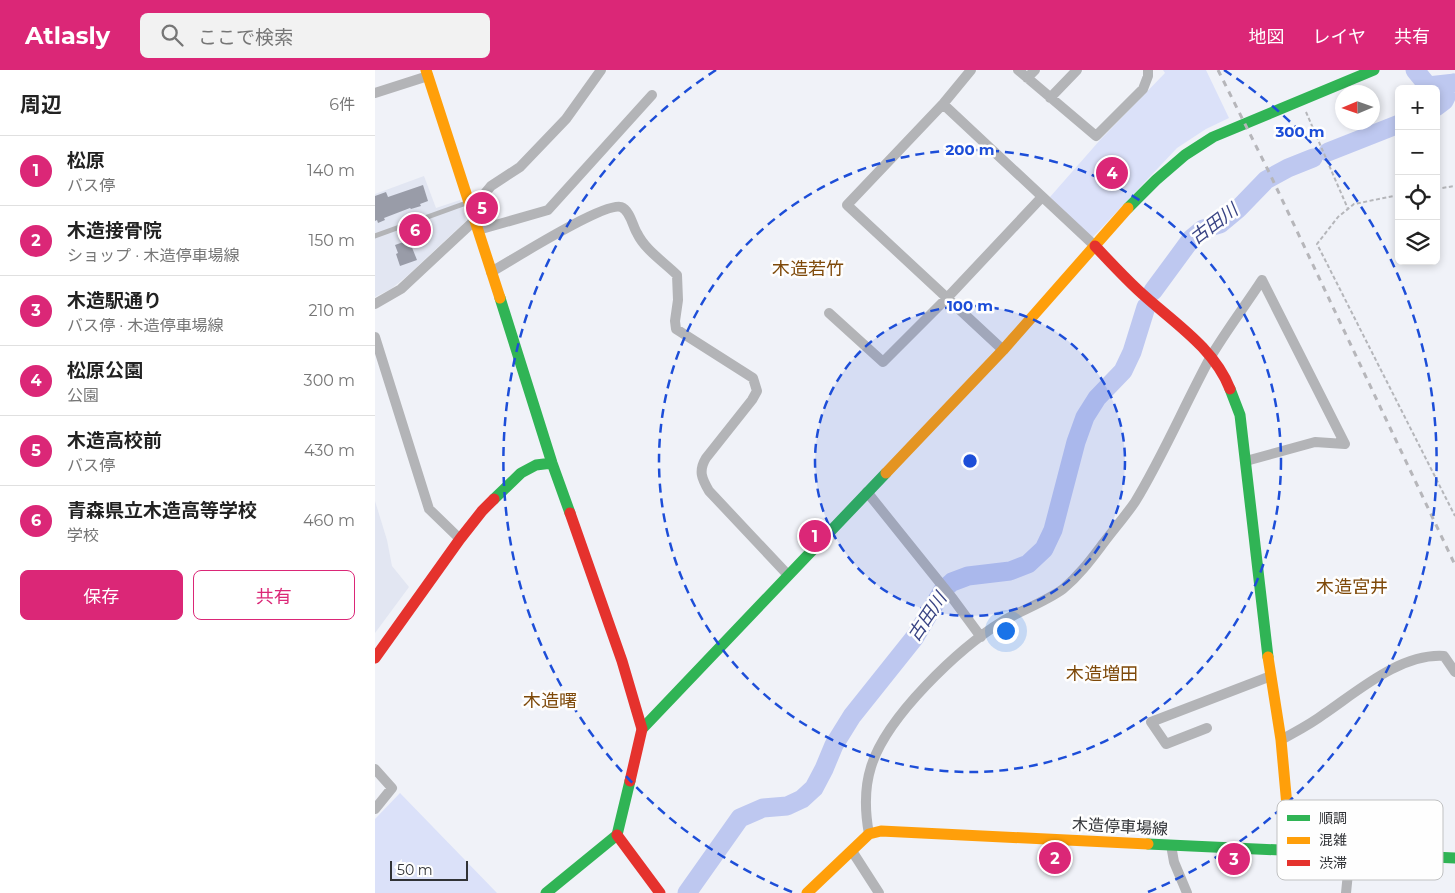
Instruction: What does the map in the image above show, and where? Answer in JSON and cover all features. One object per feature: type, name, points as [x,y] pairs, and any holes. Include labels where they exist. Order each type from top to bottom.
[{"type":"street","points":[[375,304],[401,289],[474,215],[491,186],[519,167],[566,118],[601,70]]},
{"type":"street","points":[[971,70],[943,104],[847,205],[1003,350]]},
{"type":"street","points":[[1018,70],[1096,136],[1143,89],[1148,76],[1148,70]]},
{"type":"street","points":[[1027,78],[1035,70]]},
{"type":"street","points":[[1050,98],[1077,70]]},
{"type":"street","points":[[642,729],[1003,350],[1156,180],[1185,155],[1213,137],[1235,126],[1301,102],[1374,70]]},
{"type":"street","points":[[375,94],[427,73],[552,463],[622,661],[642,729],[617,835],[559,881],[547,893]]},
{"type":"street","points":[[474,215],[548,210],[652,95]]},
{"type":"street","points":[[943,104],[1095,246],[1138,290],[1194,338],[1211,357],[1227,382],[1240,415],[1271,676],[1281,740],[1286,800]]},
{"type":"street","points":[[829,313],[883,362],[947,298],[1042,197]]},
{"type":"street","points":[[491,272],[561,232],[609,208],[624,209],[637,235],[677,274],[676,329],[753,378],[757,391],[701,466],[703,480],[709,491],[788,574]]},
{"type":"street","points":[[807,893],[869,834],[866,817],[867,785],[871,766],[881,744],[902,714],[927,685],[966,647],[1003,622],[1062,589],[1082,571],[1134,503],[1155,467],[1211,357],[1262,280],[1345,444],[1315,442],[1246,461]]},
{"type":"street","points":[[375,337],[429,509],[460,539]]},
{"type":"street","points":[[375,658],[482,511],[521,473],[536,465],[552,463]]},
{"type":"street","points":[[867,492],[981,637]]},
{"type":"street","points":[[1281,740],[1323,716],[1378,676],[1406,663],[1435,655],[1444,656],[1455,672]]},
{"type":"street","points":[[1207,728],[1166,744],[1151,722],[1271,676]]},
{"type":"street","points":[[375,770],[392,788],[375,809]]},
{"type":"street","name":"木造停車場線","points":[[869,834],[881,830],[1277,849]]},
{"type":"street","points":[[617,835],[660,893]]},
{"type":"street","points":[[1171,845],[1174,862],[1187,893]]},
{"type":"street","points":[[851,851],[879,893]]},
{"type":"street","points":[[1346,893],[1347,880]]},
{"type":"lane","points":[[375,236],[474,215]]},
{"type":"path","points":[[1301,102],[1348,209]]},
{"type":"path","points":[[1440,188],[1455,186]]},
{"type":"path","points":[[1395,196],[1355,204],[1338,217],[1317,244],[1455,516]]},
{"type":"shaded area","points":[[1163,70],[1206,70],[1229,118],[1206,129],[1177,148],[1092,238],[1050,197],[1100,140],[1165,73]]},
{"type":"shaded area","points":[[424,176],[436,208],[460,200],[466,221],[407,276],[391,289],[375,297],[375,194]]},
{"type":"shaded area","points":[[375,501],[387,540],[392,566],[409,587],[375,633]]},
{"type":"shaded area","points":[[400,793],[497,893],[375,893],[375,819]]},
{"type":"building","points":[[423,185],[428,201],[420,204],[421,206],[384,218],[385,220],[378,223],[377,220],[375,221],[375,196],[386,192],[388,197]]},
{"type":"building","points":[[409,240],[417,260],[400,266],[395,245]]},
{"type":"waterway","points":[[1415,70],[1428,86],[1455,83]]},
{"type":"waterway","name":"古田川","points":[[1440,104],[1444,101],[1453,83]]},
{"type":"waterway","name":"古田川","points":[[1328,152],[1395,126]]},
{"type":"waterway","name":"古田川","points":[[1153,291],[1192,238],[1203,229],[1220,224],[1238,209],[1266,180],[1288,168],[1313,158]]},
{"type":"waterway","name":"古田川","points":[[687,893],[740,818],[763,808],[787,806],[802,799],[814,788],[834,745],[852,716],[915,637],[943,590],[952,582],[968,576],[1010,571],[1028,564],[1044,549],[1053,530],[1076,442],[1085,417],[1097,398],[1123,371],[1132,352],[1146,307]]},
{"type":"railway","points":[[1218,70],[1269,172],[1455,565]]},
{"type":"traffic: fast","points":[[1128,208],[1185,155],[1213,137],[1374,70]]},
{"type":"traffic: fast","points":[[500,298],[552,463],[570,513]]},
{"type":"traffic: fast","points":[[1230,389],[1240,415],[1268,657]]},
{"type":"traffic: fast","points":[[494,499],[521,473],[536,465],[552,463]]},
{"type":"traffic: fast","points":[[642,729],[886,473]]},
{"type":"traffic: fast","points":[[546,893],[617,835],[630,781]]},
{"type":"traffic: fast","points":[[1148,844],[1277,850]]},
{"type":"traffic: fast","points":[[1443,857],[1455,858]]},
{"type":"traffic: slow","points":[[426,70],[500,298]]},
{"type":"traffic: slow","points":[[886,473],[1003,350],[1128,208]]},
{"type":"traffic: slow","points":[[1268,657],[1281,740],[1286,800]]},
{"type":"traffic: slow","points":[[807,893],[869,834],[881,831],[1148,844]]},
{"type":"traffic: jam","points":[[1095,246],[1121,274],[1202,347],[1223,374],[1230,389]]},
{"type":"traffic: jam","points":[[375,658],[460,539],[494,499]]},
{"type":"traffic: jam","points":[[570,513],[622,661],[642,729],[630,781]]},
{"type":"traffic: jam","points":[[617,835],[660,893]]},
{"type":"place","name":"松原公園","points":[[1112,173]]},
{"type":"place","name":"木造高校前","points":[[482,208]]},
{"type":"place","name":"青森県立木造高等学校","points":[[415,230]]},
{"type":"place","name":"松原","points":[[815,536]]},
{"type":"place","name":"木造接骨院","points":[[1055,858]]},
{"type":"place","name":"木造駅通り","points":[[1234,859]]},
{"type":"district","name":"木造若竹","points":[[808,269]]},
{"type":"district","name":"木造宮井","points":[[1352,587]]},
{"type":"district","name":"木造増田","points":[[1102,674]]},
{"type":"district","name":"木造曙","points":[[550,701]]}]
